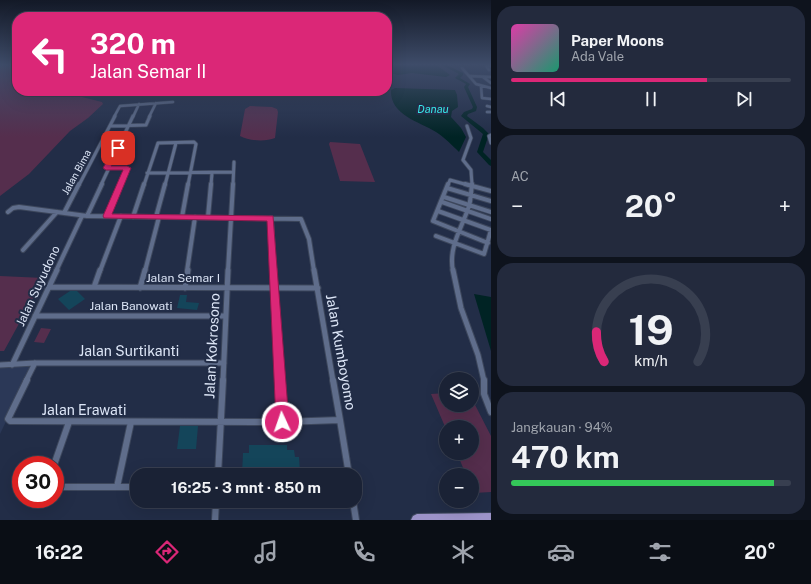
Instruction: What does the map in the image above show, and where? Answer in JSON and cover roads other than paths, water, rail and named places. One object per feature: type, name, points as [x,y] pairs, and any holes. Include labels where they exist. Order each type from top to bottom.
[{"type":"main road","points":[[417,520],[491,519]]},
{"type":"street","points":[[481,88],[482,98],[491,99]]},
{"type":"street","name":"Jalan Bima","points":[[172,102],[120,106],[111,126],[64,213],[84,216],[301,219]]},
{"type":"street","points":[[111,126],[146,125],[156,103]]},
{"type":"street","points":[[129,126],[139,104]]},
{"type":"street","name":"Jalan Suyudono","points":[[12,365],[49,286],[109,168],[106,168],[106,166],[129,126]]},
{"type":"street","points":[[467,126],[471,138],[462,160],[471,170],[473,177],[469,205],[454,243],[451,262],[458,296],[478,355],[485,384],[484,394],[491,412]]},
{"type":"street","points":[[491,135],[489,136],[491,143]]},
{"type":"street","points":[[140,288],[176,142]]},
{"type":"street","points":[[133,217],[158,143],[194,142],[196,144],[182,217]]},
{"type":"street","name":"Jalan Kokrosono","points":[[218,468],[234,162]]},
{"type":"street","points":[[107,216],[127,168],[109,168]]},
{"type":"street","points":[[147,173],[233,172]]},
{"type":"street","points":[[208,217],[212,173]]},
{"type":"street","points":[[488,243],[434,222],[451,180],[491,191]]},
{"type":"street","points":[[447,188],[491,201]]},
{"type":"street","points":[[444,197],[491,212]]},
{"type":"street","points":[[442,202],[491,219]]},
{"type":"street","points":[[8,212],[17,207],[64,213]]},
{"type":"street","name":"Jalan Suyudono","points":[[23,250],[57,212]]},
{"type":"street","points":[[436,236],[482,254],[486,253],[491,230],[438,212]]},
{"type":"street","points":[[94,287],[121,216]]},
{"type":"street","points":[[185,288],[195,217]]},
{"type":"street","points":[[271,218],[282,422]]},
{"type":"street","name":"Jalan Kumboyomo","points":[[221,422],[340,420],[309,239],[301,219]]},
{"type":"street","name":"Jalan Semar I","points":[[49,286],[140,288],[318,288]]},
{"type":"street","name":"Jalan Banowati","points":[[35,316],[226,316]]},
{"type":"street","name":"Jalan Surtikanti","points":[[0,365],[35,363],[224,363]]},
{"type":"street","name":"Jalan Erawati","points":[[35,363],[8,419],[14,421],[70,422],[221,422]]},
{"type":"street","points":[[340,420],[348,468]]},
{"type":"street","points":[[57,456],[70,422]]},
{"type":"street","points":[[117,487],[131,422]]},
{"type":"street","points":[[64,487],[130,487]]},
{"type":"street","points":[[215,520],[216,508]]},
{"type":"street","points":[[354,508],[356,520]]},
{"type":"water","name":"Danau","points":[[403,88],[455,90],[458,107],[452,111],[451,117],[461,128],[466,137],[459,152],[439,134],[406,116],[400,111],[395,106],[392,99],[392,90]]},
{"type":"water","points":[[474,294],[491,297],[491,351]]},
{"type":"waterway","points":[[467,88],[475,107],[474,110],[466,113],[464,116],[486,134],[480,152],[491,164]]}]
